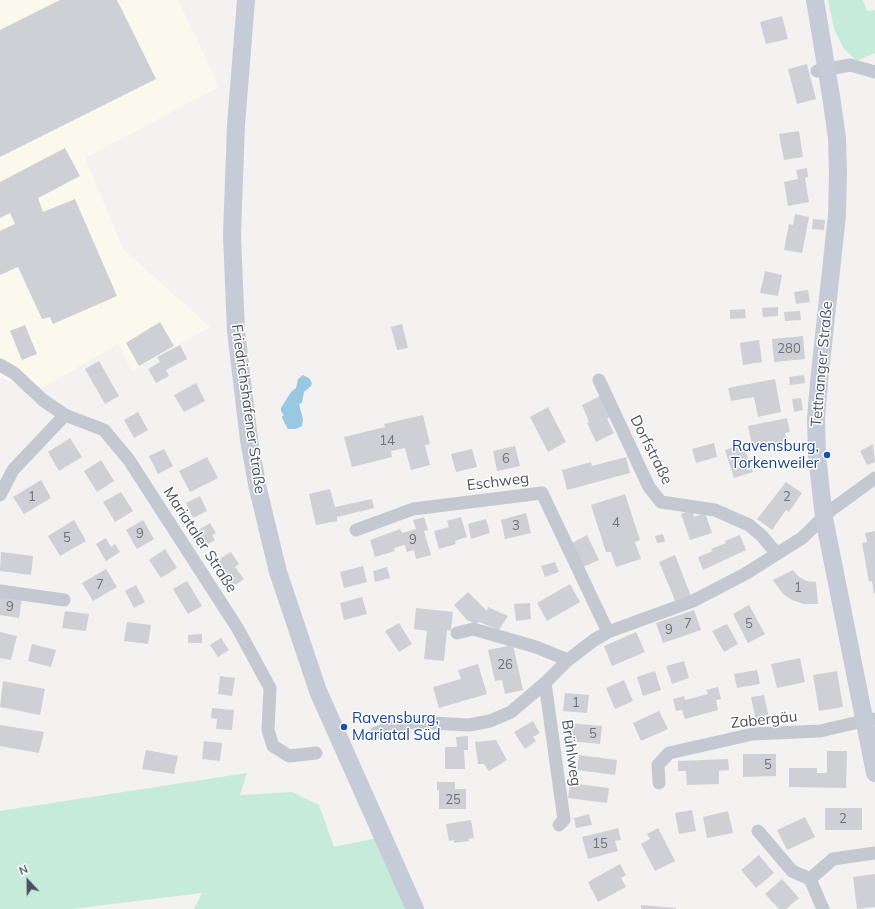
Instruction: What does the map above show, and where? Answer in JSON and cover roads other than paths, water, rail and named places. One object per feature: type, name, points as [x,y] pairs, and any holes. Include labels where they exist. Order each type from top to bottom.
[{"type":"main road","name":"Friedrichshafener Straße","points":[[246,0],[236,125],[232,235],[236,331],[249,440],[258,489],[278,572],[315,684],[415,909]]},
{"type":"main road","name":"Tettnanger Straße","points":[[815,0],[822,70],[837,138],[838,172],[837,215],[825,319],[816,419],[817,456],[824,518],[868,720],[875,773]]},
{"type":"street","points":[[822,70],[850,65],[875,72]]},
{"type":"street","name":"Mariataler Straße","points":[[0,365],[14,374],[44,401],[65,415],[104,430],[129,460],[238,629],[270,688],[268,730],[273,746],[289,756],[316,753]]},
{"type":"street","name":"Dorfstraße","points":[[599,380],[648,487],[661,502],[715,510],[748,525],[762,536],[777,554]]},
{"type":"street","points":[[0,495],[13,470],[65,415]]},
{"type":"street","points":[[376,733],[395,726],[414,722],[469,725],[490,721],[510,712],[545,683],[568,660],[608,632],[693,601],[745,574],[802,538],[849,496],[875,478]]},
{"type":"street","name":"Eschweg","points":[[356,530],[414,509],[542,493],[608,632]]},
{"type":"street","points":[[0,592],[64,600]]},
{"type":"street","points":[[457,632],[473,629],[536,647],[568,660]]},
{"type":"street","name":"Brühlweg","points":[[545,683],[564,820],[559,825]]},
{"type":"street","name":"Zabergäu","points":[[659,783],[658,765],[669,753],[753,734],[820,731],[868,720]]},
{"type":"street","points":[[758,831],[792,871],[810,879],[823,909]]},
{"type":"street","points":[[810,879],[833,859],[875,853]]},
{"type":"water","points":[[303,375],[309,378],[312,383],[311,386],[304,392],[302,403],[299,404],[303,419],[302,426],[296,429],[288,429],[282,418],[282,416],[284,416],[281,408],[291,392],[296,388],[298,379]]},
{"type":"place","name":"Ravensburg, Torkenweiler","points":[[827,455]]},
{"type":"place","name":"Ravensburg, Mariatal Süd","points":[[344,727]]}]
